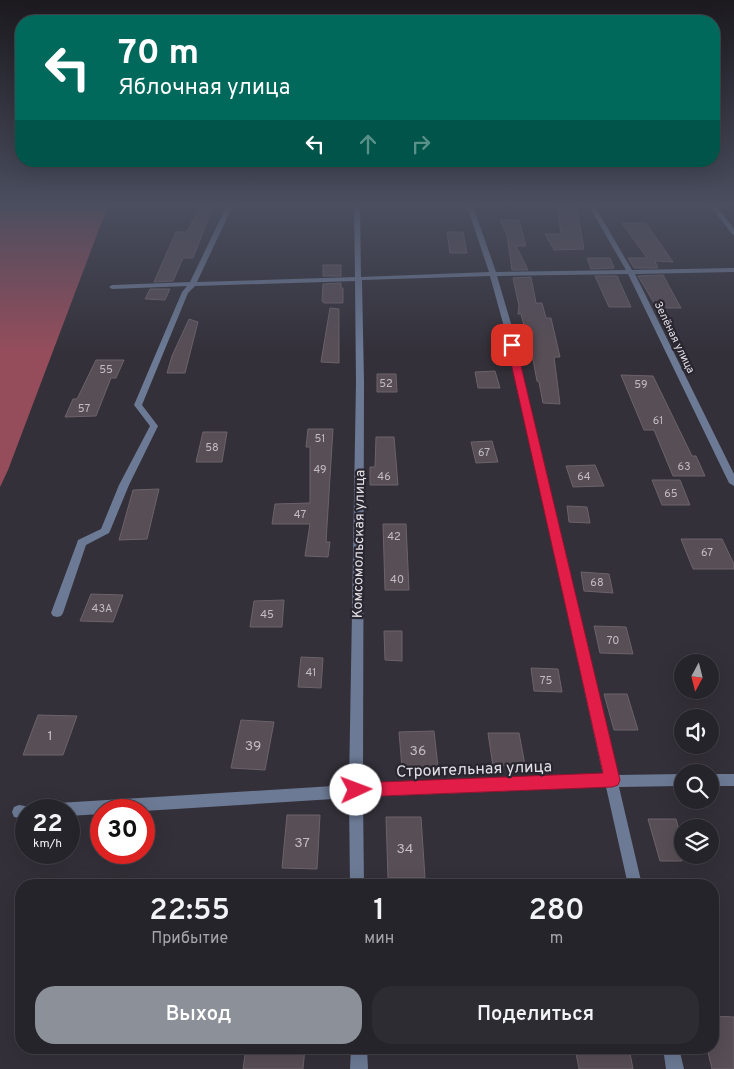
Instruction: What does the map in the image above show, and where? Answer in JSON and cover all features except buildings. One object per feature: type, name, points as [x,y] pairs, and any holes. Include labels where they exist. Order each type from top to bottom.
[{"type":"street","points":[[57,613],[82,543],[105,531],[124,486],[154,426],[138,405],[185,292],[193,284],[208,253]]},
{"type":"street","name":"Комсомольская улица","points":[[357,253],[360,382],[357,879]]},
{"type":"street","points":[[486,253],[508,328],[634,879]]},
{"type":"street","name":"Зелёная улица","points":[[619,253],[734,484]]},
{"type":"street","points":[[112,287],[493,274],[734,270]]},
{"type":"street","name":"Строительная улица","points":[[80,809],[356,790],[612,780],[674,780]]},
{"type":"street","points":[[719,780],[734,780]]},
{"type":"street","points":[[359,1054],[359,1069]]},
{"type":"street","points":[[672,1054],[676,1069]]},
{"type":"shaded area","points":[[0,253],[90,253],[8,470],[0,487]]},
{"type":"route","points":[[356,790],[612,780],[512,345]]}]
